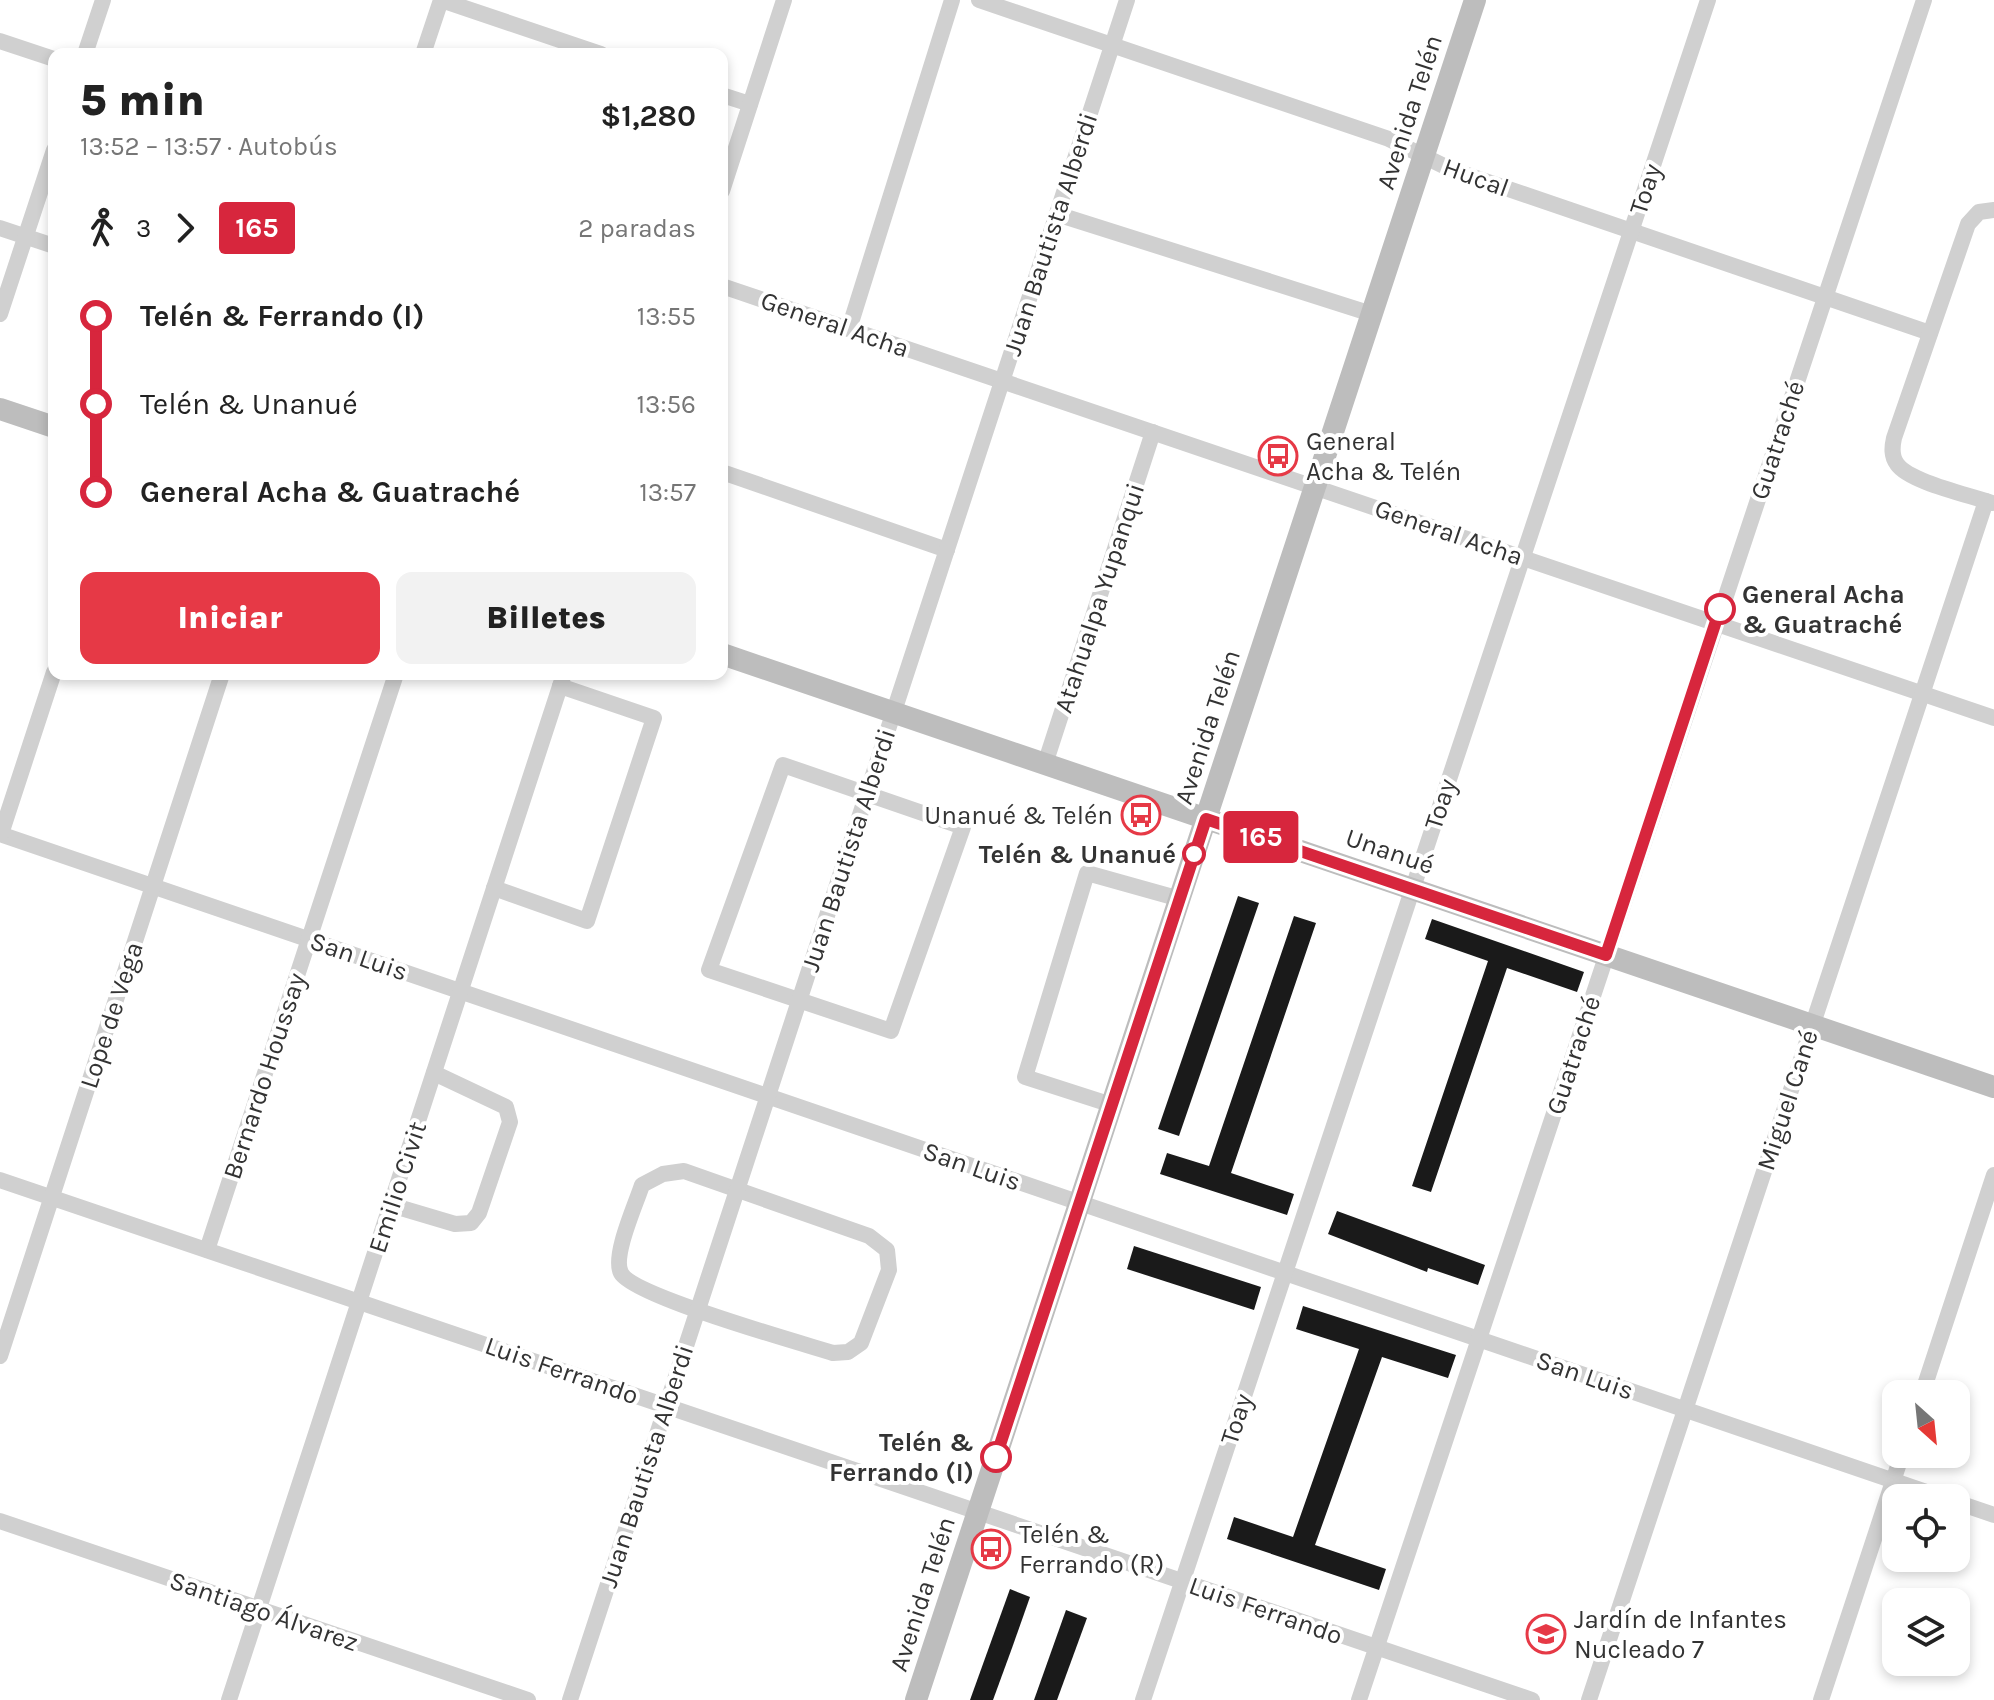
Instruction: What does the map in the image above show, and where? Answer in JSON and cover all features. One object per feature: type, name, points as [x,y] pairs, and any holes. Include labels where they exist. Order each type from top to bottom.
[{"type":"main road","name":"Avenida Telén","points":[[916,1700],[1475,0]]},
{"type":"main road","points":[[0,409],[48,425]]},
{"type":"main road","name":"Unanué","points":[[728,656],[1994,1087]]},
{"type":"street","points":[[87,48],[103,0]]},
{"type":"street","points":[[425,48],[441,0],[583,48]]},
{"type":"street","points":[[728,172],[784,0]]},
{"type":"street","points":[[849,329],[952,0]]},
{"type":"street","name":"Hucal","points":[[979,0],[1389,139],[1459,172],[1930,333]]},
{"type":"street","name":"Juan Bautista Alberdi","points":[[570,1700],[1127,0]]},
{"type":"street","name":"Toay","points":[[1143,1700],[1708,0]]},
{"type":"street","name":"Guatraché","points":[[1359,1700],[1924,0]]},
{"type":"street","points":[[0,41],[48,57]]},
{"type":"street","points":[[728,97],[750,104]]},
{"type":"street","points":[[0,314],[48,168]]},
{"type":"street","points":[[1986,211],[1968,224],[1894,438],[1893,450],[1895,461],[1912,476],[1990,502]]},
{"type":"street","points":[[1057,214],[1372,314]]},
{"type":"street","points":[[0,228],[48,244]]},
{"type":"street","name":"General Acha","points":[[728,288],[1994,718]]},
{"type":"street","name":"Atahualpa Yupanqui","points":[[1045,764],[1153,432]]},
{"type":"street","points":[[728,474],[947,550]]},
{"type":"street","name":"Miguel Cané","points":[[1589,1700],[1922,693],[1990,502]]},
{"type":"street","points":[[1,834],[51,680]]},
{"type":"street","name":"Lope de Vega","points":[[0,1356],[220,680]]},
{"type":"street","name":"Bernardo Houssay","points":[[207,1250],[394,680]]},
{"type":"street","points":[[494,888],[587,921],[654,718],[562,680]]},
{"type":"street","name":"Emilio Civit","points":[[229,1700],[562,680]]},
{"type":"street","points":[[783,765],[963,827],[891,1031],[799,1001],[709,970],[783,765]]},
{"type":"street","name":"San Luis","points":[[1,834],[1904,1484]]},
{"type":"street","points":[[1112,1105],[1025,1077],[1087,873],[1180,899]]},
{"type":"street","points":[[391,1205],[455,1224],[471,1223],[479,1213],[510,1122],[506,1107],[434,1073]]},
{"type":"street","points":[[684,1171],[869,1236],[887,1250],[889,1270],[861,1343],[848,1352],[833,1353],[697,1311],[630,1283],[621,1273],[619,1257],[642,1185],[663,1174],[684,1171]]},
{"type":"street","points":[[1927,1380],[1994,1175]]},
{"type":"street","name":"Luis Ferrando","points":[[0,1180],[1532,1700]]},
{"type":"street","points":[[1821,1700],[1897,1468]]},
{"type":"street","points":[[1970,1507],[1994,1515]]},
{"type":"street","name":"Santiago Álvarez","points":[[0,1521],[528,1700]]},
{"type":"building","points":[[1238,896],[1259,903],[1179,1136],[1158,1129]]},
{"type":"building","points":[[1294,916],[1316,923],[1231,1173],[1294,1194],[1287,1215],[1160,1174],[1167,1153],[1209,1166]]},
{"type":"building","points":[[1432,919],[1584,972],[1577,992],[1507,968],[1431,1192],[1412,1186],[1488,961],[1425,939]]},
{"type":"building","points":[[1337,1211],[1485,1265],[1478,1285],[1428,1268],[1427,1272],[1328,1234]]},
{"type":"building","points":[[1134,1246],[1261,1287],[1254,1310],[1127,1269]]},
{"type":"building","points":[[1303,1306],[1456,1355],[1448,1378],[1382,1357],[1315,1545],[1386,1569],[1379,1590],[1227,1539],[1234,1517],[1293,1537],[1359,1349],[1296,1329]]},
{"type":"building","points":[[1010,1589],[1030,1597],[1012,1648],[993,1700],[970,1700]]},
{"type":"building","points":[[1066,1610],[1087,1618],[1057,1700],[1034,1700]]},
{"type":"bus line","name":"165","points":[[996,1457],[1206,819],[1606,955],[1720,609]]},
{"type":"place","name":"General Acha & Telén","points":[[1278,456]]},
{"type":"place","name":"General Acha & Guatraché","points":[[1720,609]]},
{"type":"place","name":"Unanué & Telén","points":[[1141,815]]},
{"type":"place","name":"Telén & Unanué","points":[[1194,854]]},
{"type":"place","name":"Telén & Ferrando (I)","points":[[996,1457]]},
{"type":"place","name":"Telén & Ferrando (R)","points":[[991,1549]]},
{"type":"place","name":"Jardín de Infantes Nucleado 7","points":[[1546,1634]]}]
